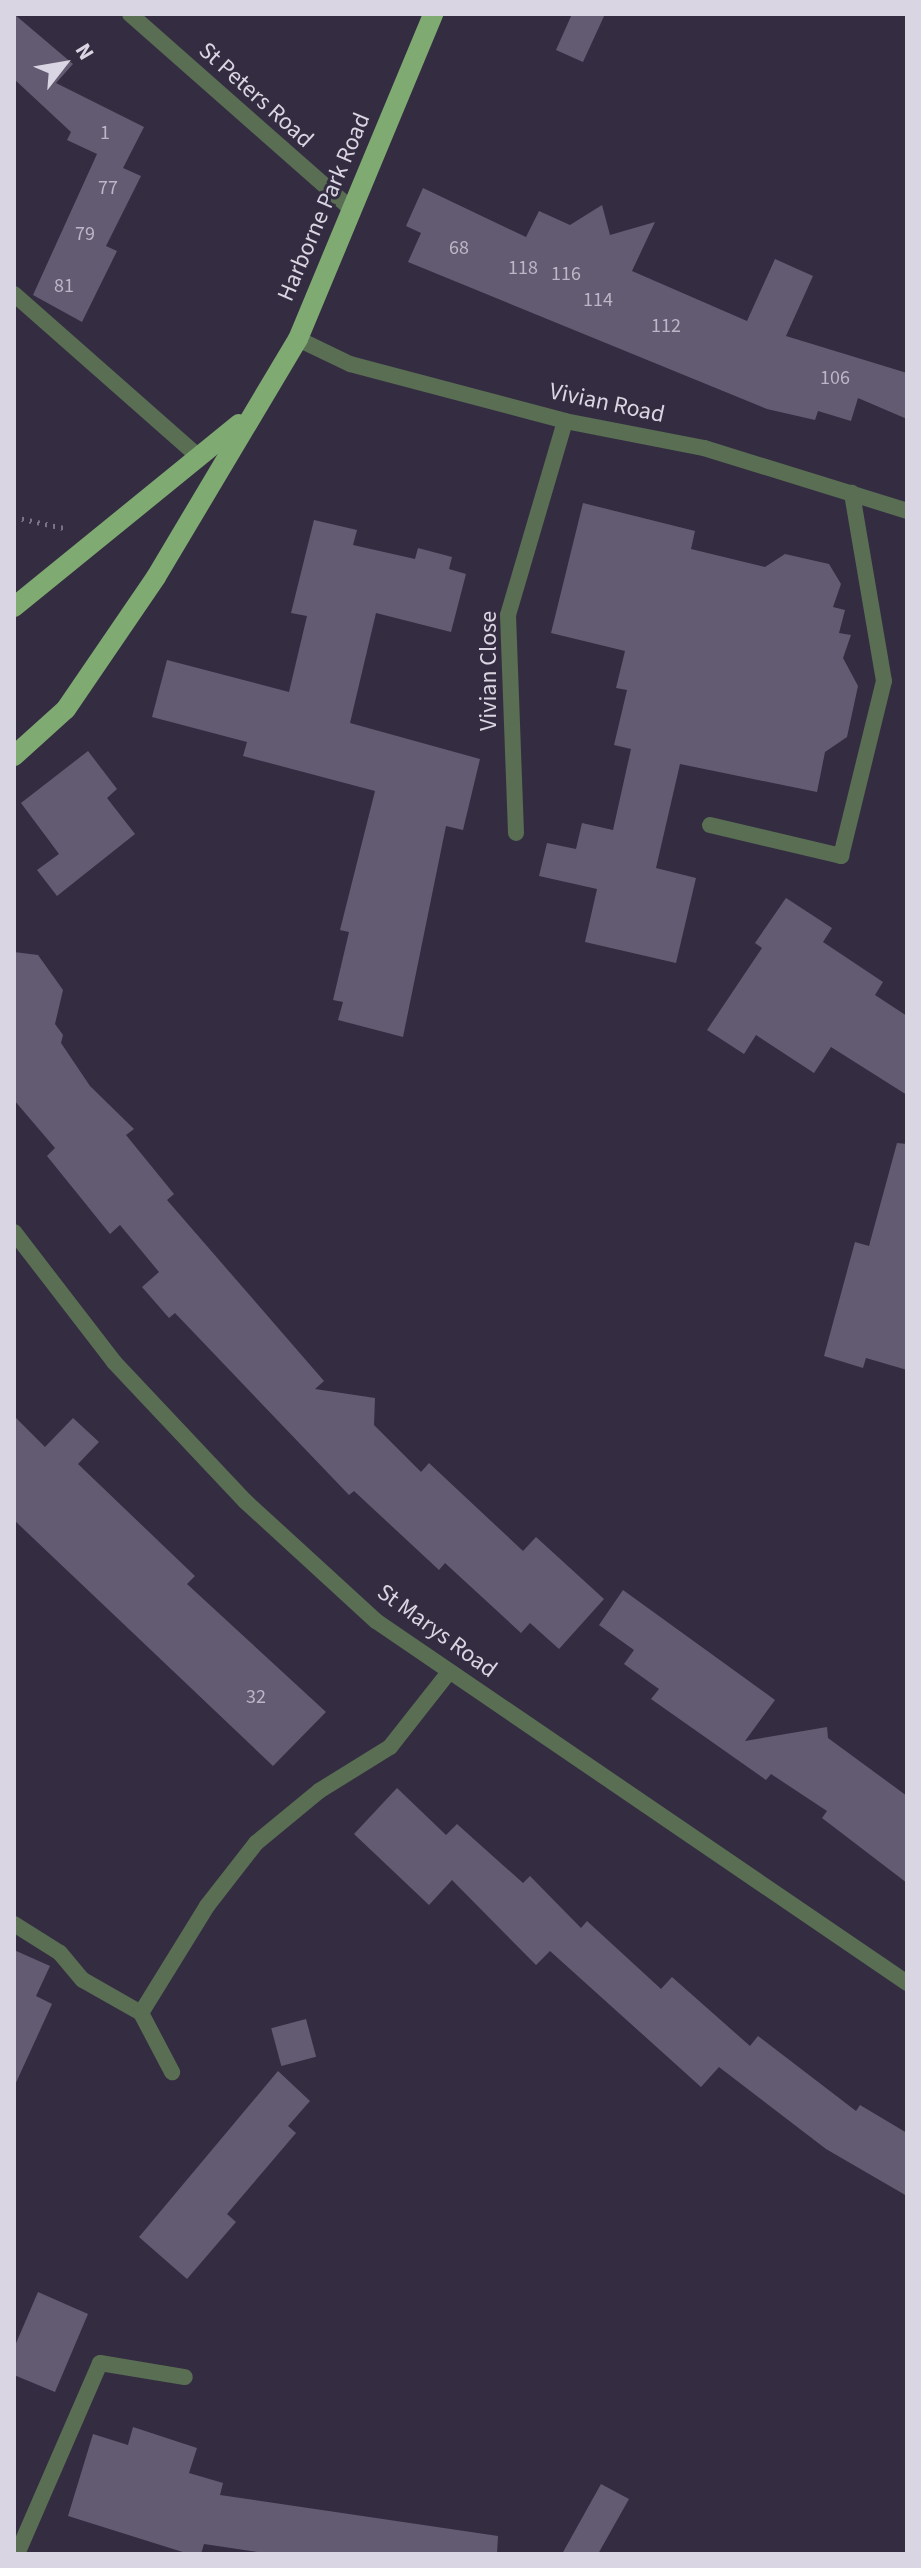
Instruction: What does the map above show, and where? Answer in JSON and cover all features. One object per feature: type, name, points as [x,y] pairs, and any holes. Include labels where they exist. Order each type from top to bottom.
[{"type":"main road","name":"Harborne Park Road","points":[[14,756],[66,709],[156,577],[251,413],[298,339],[433,14]]},
{"type":"main road","name":"Harborne Park Road","points":[[14,607],[101,541],[251,413]]},
{"type":"street","name":"St Peters Road","points":[[130,14],[351,209]]},
{"type":"street","points":[[14,294],[200,458]]},
{"type":"street","name":"Vivian Road","points":[[298,339],[350,364],[565,421],[704,448],[907,511]]},
{"type":"street","name":"Vivian Close","points":[[516,833],[508,615],[565,421]]},
{"type":"street","points":[[710,825],[841,856],[884,681],[852,493]]},
{"type":"street","name":"St Marys Road","points":[[14,1232],[114,1362],[245,1501],[376,1621],[907,1983]]},
{"type":"street","points":[[141,2013],[207,1906],[256,1843],[319,1791],[390,1747],[449,1672]]},
{"type":"street","points":[[14,1924],[60,1953],[83,1980],[141,2013],[172,2072]]},
{"type":"street","points":[[17,2554],[100,2363],[185,2377]]},
{"type":"path","points":[[14,517],[65,529],[83,518],[101,541]]},
{"type":"building","points":[[14,14],[73,64],[56,83],[144,127],[123,168],[141,176],[106,246],[117,251],[82,322],[33,295],[97,154],[67,140],[71,132],[14,79]]},
{"type":"building","points":[[572,14],[605,14],[583,62],[556,50]]},
{"type":"building","points":[[423,188],[526,237],[539,211],[570,225],[602,205],[610,235],[655,222],[632,271],[747,321],[775,259],[813,276],[786,336],[907,373],[907,419],[858,398],[851,421],[818,411],[815,420],[767,409],[408,262],[421,233],[406,226]]},
{"type":"building","points":[[583,503],[695,531],[691,549],[765,567],[785,554],[829,564],[841,584],[833,607],[845,610],[839,633],[851,635],[843,658],[858,686],[847,737],[825,752],[817,792],[680,764],[656,868],[696,878],[676,963],[585,942],[597,889],[539,876],[547,843],[576,849],[582,823],[613,830],[631,749],[614,745],[627,690],[616,688],[625,651],[551,633]]},
{"type":"building","points":[[314,520],[357,530],[353,545],[415,559],[418,548],[452,557],[449,569],[466,574],[451,632],[376,613],[350,723],[480,759],[463,830],[446,826],[403,1037],[338,1020],[343,1002],[333,1000],[349,932],[340,930],[375,791],[243,756],[247,742],[152,717],[167,660],[289,692],[307,616],[291,613]]},
{"type":"building","points":[[88,751],[117,789],[107,798],[135,834],[57,896],[37,870],[59,854],[21,803]]},
{"type":"building","points":[[786,898],[832,928],[823,942],[883,982],[875,995],[907,1016],[907,1095],[831,1047],[814,1073],[756,1035],[744,1054],[707,1030],[762,948],[755,943]]},
{"type":"building","points":[[14,952],[38,955],[63,990],[55,1024],[63,1035],[61,1043],[90,1086],[134,1129],[126,1135],[174,1194],[167,1200],[324,1381],[315,1389],[375,1398],[374,1425],[421,1472],[429,1463],[523,1551],[536,1537],[604,1599],[559,1649],[530,1623],[521,1633],[445,1563],[439,1570],[354,1491],[349,1495],[175,1313],[169,1318],[142,1287],[159,1272],[120,1225],[110,1234],[47,1156],[55,1148],[14,1100]]},
{"type":"building","points":[[897,1143],[907,1144],[907,1370],[866,1358],[863,1368],[824,1356],[855,1242],[869,1246]]},
{"type":"building","points":[[14,1416],[45,1447],[73,1418],[99,1442],[78,1464],[195,1576],[187,1584],[326,1712],[273,1766],[14,1520]]},
{"type":"building","points":[[623,1590],[775,1700],[745,1741],[827,1727],[828,1738],[907,1796],[907,1883],[822,1818],[827,1811],[771,1774],[766,1780],[651,1699],[659,1689],[624,1664],[634,1650],[599,1625]]},
{"type":"building","points":[[397,1788],[446,1835],[457,1824],[523,1883],[530,1876],[581,1928],[587,1921],[661,1989],[672,1977],[750,2046],[758,2036],[856,2111],[860,2105],[907,2133],[907,2196],[826,2149],[719,2067],[701,2087],[550,1951],[536,1965],[452,1880],[429,1905],[354,1834]]},
{"type":"building","points":[[14,1950],[50,1966],[36,1996],[52,2004],[14,2087]]},
{"type":"building","points":[[306,2019],[316,2057],[281,2066],[271,2028]]},
{"type":"building","points":[[278,2071],[310,2101],[288,2126],[296,2133],[227,2214],[236,2222],[187,2279],[139,2237]]},
{"type":"building","points":[[38,2292],[88,2314],[55,2392],[14,2375],[14,2348]]},
{"type":"building","points":[[133,2427],[197,2448],[189,2473],[223,2483],[220,2495],[498,2536],[497,2554],[271,2554],[204,2544],[201,2554],[189,2554],[68,2516],[93,2434],[128,2445]]},
{"type":"building","points":[[601,2484],[629,2499],[598,2554],[562,2554]]}]
